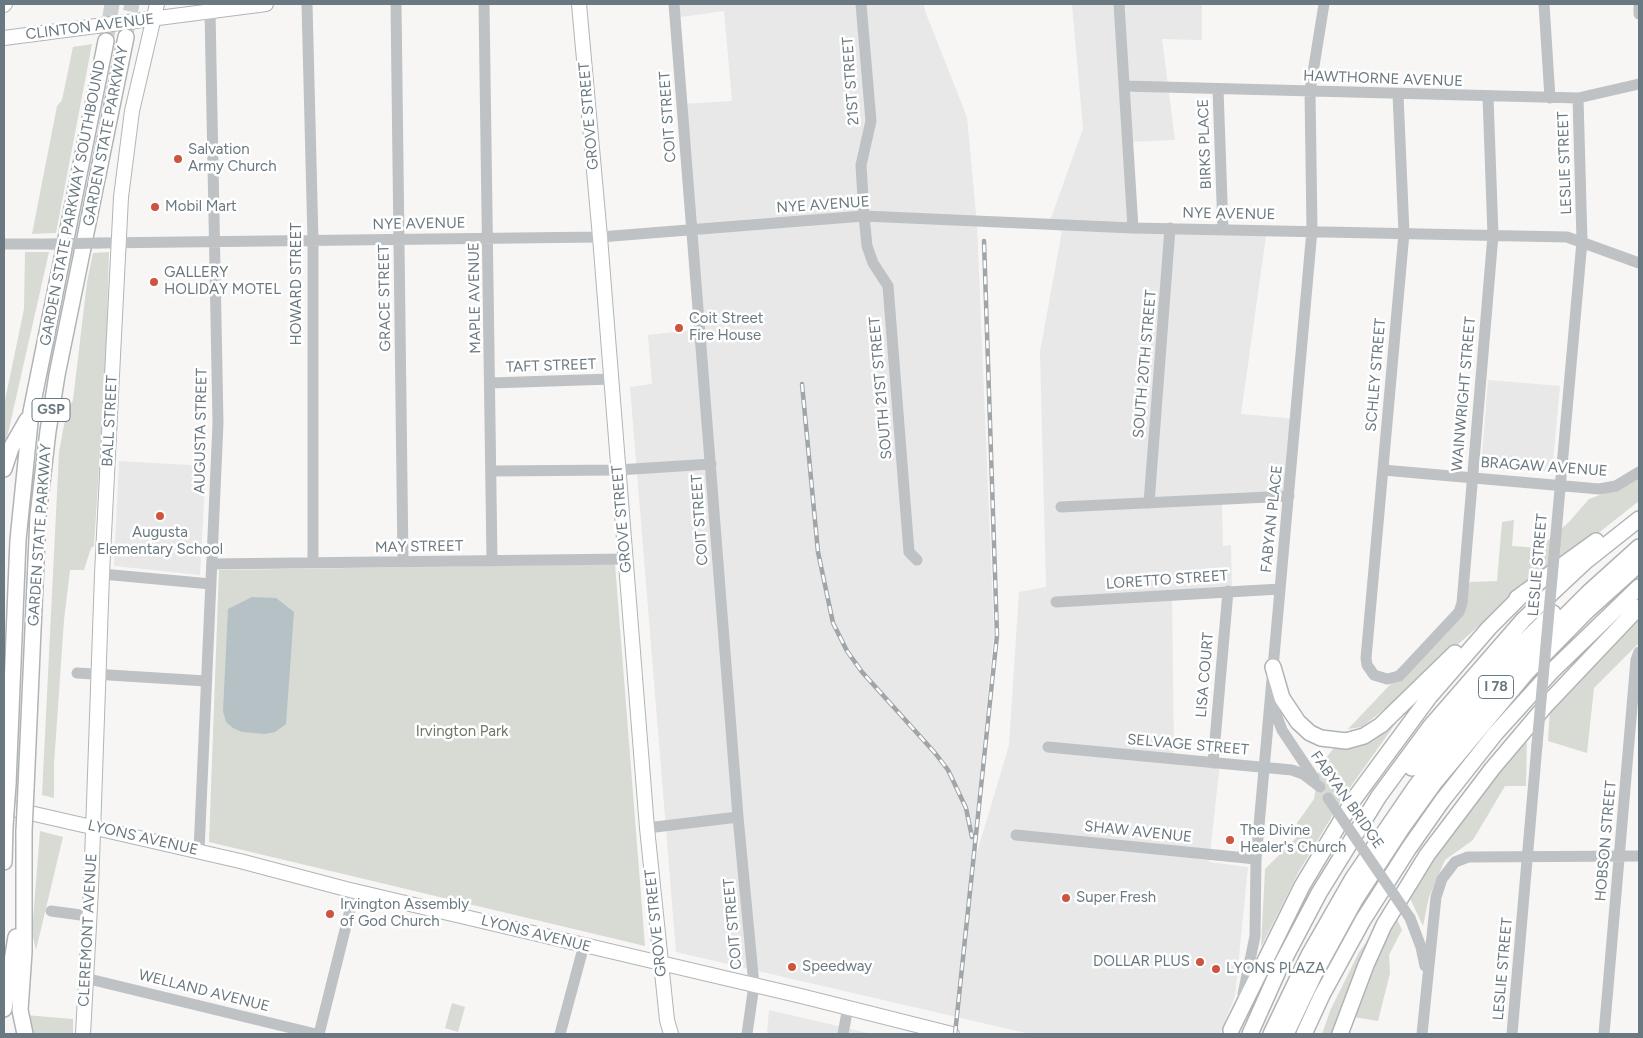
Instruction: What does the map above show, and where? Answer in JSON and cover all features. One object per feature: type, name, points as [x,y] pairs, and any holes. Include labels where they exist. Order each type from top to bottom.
[{"type":"highway","name":"GARDEN STATE PARKWAY","points":[[4,1009],[17,932],[24,831],[38,516],[48,431],[57,375],[111,120],[126,38]]},
{"type":"highway","name":"GARDEN STATE PARKWAY SOUTHBOUND","points":[[5,831],[18,540],[31,412],[106,41]]},
{"type":"highway","points":[[4,469],[11,448],[31,412]]},
{"type":"highway","points":[[1274,667],[1285,704],[1301,726],[1321,738],[1339,741],[1352,740],[1370,733],[1381,725],[1472,637],[1525,592],[1596,541],[1634,523]]},
{"type":"highway","name":"I 78","points":[[1250,1034],[1267,995],[1337,862],[1379,796],[1430,727],[1485,661],[1524,619],[1579,568],[1634,523]]},
{"type":"highway","points":[[1267,995],[1372,826],[1447,722],[1520,644],[1587,583],[1639,542]]},
{"type":"highway","name":"I 78","points":[[1271,1034],[1309,955],[1353,878],[1416,786],[1470,718],[1527,654],[1588,593],[1639,547]]},
{"type":"highway","name":"I 78","points":[[1286,1034],[1314,975],[1346,916],[1396,836],[1435,782],[1527,672],[1574,624],[1639,564]]},
{"type":"highway","name":"I 78","points":[[1304,1034],[1336,970],[1378,896],[1454,786],[1495,734],[1552,670],[1639,587]]},
{"type":"highway","points":[[1230,1032],[1298,894],[1354,799],[1430,696],[1489,628],[1525,592]]},
{"type":"highway","points":[[1340,1034],[1366,965],[1384,925],[1427,854],[1541,711],[1599,647],[1639,607]]},
{"type":"highway","name":"GSP","points":[[4,862],[5,831]]},
{"type":"highway","points":[[24,831],[24,952],[20,1010],[24,1034]]},
{"type":"main road","name":"BALL STREET","points":[[93,826],[102,574],[122,184],[130,122],[156,4]]},
{"type":"main road","name":"CLINTON AVENUE","points":[[4,40],[210,10],[266,4]]},
{"type":"main road","name":"GROVE STREET","points":[[579,4],[600,237],[647,828],[660,964],[667,1020],[671,1034]]},
{"type":"main road","name":"LYONS AVENUE","points":[[4,807],[199,851],[660,964],[848,1007],[952,1034]]},
{"type":"main road","name":"CLEREMONT AVENUE","points":[[83,1034],[93,826]]},
{"type":"street","name":"HOWARD STREET","points":[[307,4],[313,240],[313,563]]},
{"type":"street","name":"GRACE STREET","points":[[396,4],[404,562]]},
{"type":"street","name":"MAPLE AVENUE","points":[[484,4],[489,238],[492,561]]},
{"type":"street","name":"COIT STREET","points":[[674,4],[738,818],[754,985],[748,1034]]},
{"type":"street","name":"21ST STREET","points":[[861,4],[871,121],[861,165],[864,216]]},
{"type":"street","points":[[1119,4],[1133,228]]},
{"type":"street","name":"FABYAN PLACE","points":[[1230,1032],[1253,954],[1256,859],[1312,230],[1310,91],[1324,4]]},
{"type":"street","name":"LESLIE STREET","points":[[1544,4],[1550,98]]},
{"type":"street","points":[[1639,4],[1639,14]]},
{"type":"street","name":"AUGUSTA STREET","points":[[199,851],[218,423],[210,10]]},
{"type":"street","name":"HAWTHORNE AVENUE","points":[[1124,86],[1578,98],[1639,84]]},
{"type":"street","name":"BIRKS PLACE","points":[[1218,89],[1223,229]]},
{"type":"street","name":"SCHLEY STREET","points":[[1398,94],[1404,232],[1366,658],[1370,670],[1380,678],[1393,678],[1403,672]]},
{"type":"street","name":"WAINWRIGHT STREET","points":[[1403,672],[1460,612],[1493,235],[1488,97]]},
{"type":"street","name":"LESLIE STREET","points":[[1512,1034],[1582,241],[1578,98]]},
{"type":"street","name":"NYE AVENUE","points":[[4,244],[600,237],[864,216],[1133,228],[1312,230],[1568,237],[1582,241],[1616,257],[1639,263]]},
{"type":"street","name":"SOUTH 21ST STREET","points":[[864,216],[867,246],[873,263],[888,286],[909,552],[917,560]]},
{"type":"street","name":"SOUTH 20TH STREET","points":[[1149,503],[1170,228]]},
{"type":"street","name":"TAFT STREET","points":[[491,383],[611,379]]},
{"type":"street","points":[[492,471],[618,470],[711,464]]},
{"type":"street","name":"BRAGAW AVENUE","points":[[1383,470],[1605,489],[1622,483],[1639,472]]},
{"type":"street","points":[[1061,508],[1289,496]]},
{"type":"street","name":"MAY STREET","points":[[212,564],[626,560]]},
{"type":"street","points":[[102,574],[211,584]]},
{"type":"street","name":"LORETTO STREET","points":[[1056,602],[1280,589]]},
{"type":"street","name":"LISA COURT","points":[[1213,762],[1228,591]]},
{"type":"street","name":"HOBSON STREET","points":[[1604,1034],[1636,660],[1639,652]]},
{"type":"street","points":[[77,672],[206,681]]},
{"type":"street","name":"FABYAN BRIDGE","points":[[1271,693],[1278,724],[1410,918],[1421,947],[1427,983]]},
{"type":"street","name":"SELVAGE STREET","points":[[1048,748],[1296,770],[1320,787]]},
{"type":"street","points":[[647,828],[738,818]]},
{"type":"street","name":"SHAW AVENUE","points":[[1016,835],[1256,859]]},
{"type":"street","points":[[1422,1034],[1436,897],[1442,879],[1451,865],[1468,857],[1639,856]]},
{"type":"street","points":[[317,1034],[355,890]]},
{"type":"street","points":[[51,911],[88,916]]},
{"type":"street","points":[[560,1034],[584,945]]},
{"type":"street","name":"WELLAND AVENUE","points":[[85,978],[317,1034]]},
{"type":"street","points":[[843,1034],[848,1007]]},
{"type":"shaded area","points":[[674,4],[924,4],[925,11],[967,117],[977,225],[994,632],[970,876],[1009,745],[1019,592],[1046,587],[1040,352],[1062,231],[1047,229],[1083,129],[1072,4],[1202,4],[1202,40],[1162,39],[1175,140],[1128,142],[1134,228],[1267,229],[1241,414],[1297,419],[1287,498],[1222,501],[1223,546],[1231,545],[1232,589],[1172,595],[1174,760],[1220,763],[1209,862],[1248,867],[1235,996],[1220,1034],[1030,1034],[676,952],[630,387],[652,384],[648,335],[701,329],[682,104],[732,101],[724,11],[674,18]]},
{"type":"shaded area","points":[[1488,380],[1560,386],[1552,472],[1481,468]]},
{"type":"shaded area","name":"Augusta Elementary School","points":[[119,461],[206,466],[200,575],[114,566]]},
{"type":"shaded area","points":[[252,597],[276,598],[294,612],[286,724],[275,732],[265,734],[242,732],[233,728],[226,722],[223,711],[228,609]]},
{"type":"shaded area","points":[[769,1010],[872,1034],[767,1034]]},
{"type":"green space","points":[[92,44],[56,233],[32,234],[57,106],[62,100],[73,47]]},
{"type":"green space","points":[[25,252],[49,252],[4,451],[4,405],[24,309]]},
{"type":"green space","points":[[109,252],[106,357],[94,546],[91,548],[84,570],[70,570],[64,620],[54,764],[54,798],[42,795],[59,452],[66,414],[73,400],[87,282],[93,253]]},
{"type":"green space","points":[[1639,476],[1639,501],[1577,550],[1543,569],[1392,703],[1362,727],[1348,729],[1459,612],[1470,582],[1497,581],[1502,522],[1514,520],[1512,546],[1539,548],[1568,523],[1589,499],[1630,484]]},
{"type":"green space","name":"Irvington Park","points":[[615,564],[645,946],[209,842],[219,570]]},
{"type":"green space","points":[[1639,617],[1639,643],[1594,688],[1587,753],[1548,741],[1550,708]]},
{"type":"green space","points":[[1398,720],[1344,796],[1298,873],[1261,947],[1265,869],[1296,838],[1297,823],[1314,799],[1319,767],[1333,749]]},
{"type":"green space","points":[[1527,735],[1526,786],[1505,786],[1473,840],[1445,860],[1429,897],[1423,926],[1409,896],[1439,851]]},
{"type":"green space","points":[[40,831],[63,837],[36,950],[32,932]]},
{"type":"green space","points":[[1395,915],[1402,930],[1389,955],[1390,973],[1378,1021],[1353,1017],[1373,963]]},
{"type":"green space","points":[[1371,936],[1349,987],[1333,1034],[1322,1034],[1330,1011],[1359,952]]},
{"type":"green space","points":[[452,1003],[465,1007],[458,1032],[445,1028]]},
{"type":"green space","points":[[25,1015],[73,1019],[73,1034],[30,1034]]},
{"type":"tunnel","points":[[106,41],[112,4]]},
{"type":"tunnel","points":[[126,34],[132,4]]},
{"type":"railway","points":[[955,1034],[997,635],[984,241]]},
{"type":"railway","points":[[802,384],[818,552],[833,623],[847,651],[862,672],[948,770],[966,808],[972,837]]},
{"type":"place","name":"Salvation Army Church","points":[[178,159]]},
{"type":"place","name":"Mobil Mart","points":[[155,207]]},
{"type":"place","name":"GALLERY HOLIDAY MOTEL","points":[[154,282]]},
{"type":"place","name":"Coit Street Fire House","points":[[679,328]]},
{"type":"place","name":"Augusta Elementary School","points":[[160,516]]},
{"type":"place","name":"The Divine Healer's Church","points":[[1230,840]]},
{"type":"place","name":"Super Fresh","points":[[1066,898]]},
{"type":"place","name":"Irvington Assembly of God Church","points":[[330,914]]},
{"type":"place","name":"DOLLAR PLUS","points":[[1200,962]]},
{"type":"place","name":"Speedway","points":[[792,967]]},
{"type":"place","name":"LYONS PLAZA","points":[[1216,969]]}]
